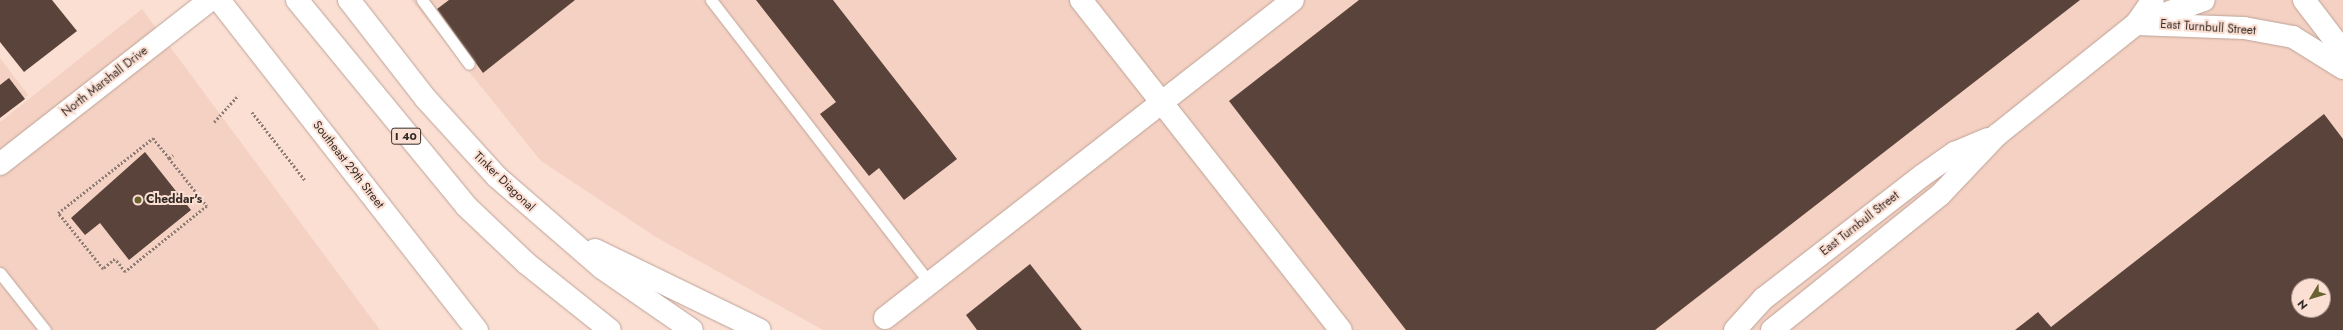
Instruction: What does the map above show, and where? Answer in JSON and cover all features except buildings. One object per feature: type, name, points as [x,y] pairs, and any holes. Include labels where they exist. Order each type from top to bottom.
[{"type":"main road","name":"North Marshall Drive","points":[[0,164],[210,0]]},
{"type":"main road","name":"Southeast 29th Street","points":[[219,0],[468,327]]},
{"type":"main road","name":"I 40","points":[[297,0],[466,206],[526,263],[610,330]]},
{"type":"main road","name":"Tinker Diagonal","points":[[349,0],[465,143],[556,231],[602,268],[692,330]]},
{"type":"main road","points":[[1081,0],[1341,330]]},
{"type":"main road","points":[[885,318],[1293,0]]},
{"type":"main road","points":[[2136,24],[2143,0]]},
{"type":"main road","name":"East Turnbull Street","points":[[1772,330],[1940,195],[1996,135],[2136,24],[2153,0]]},
{"type":"main road","name":"East Turnbull Street","points":[[2136,24],[2204,0]]},
{"type":"main road","points":[[2304,0],[2343,51]]},
{"type":"main road","name":"East Turnbull Street","points":[[2136,24],[2244,28],[2293,37],[2343,68]]},
{"type":"main road","name":"East Turnbull Street","points":[[1735,330],[1763,299],[1923,175],[1955,153],[1996,135]]},
{"type":"main road","points":[[556,231],[760,330]]},
{"type":"main road","points":[[526,263],[586,330]]},
{"type":"lane","points":[[422,0],[469,64]]},
{"type":"lane","points":[[711,0],[930,283]]},
{"type":"lane","points":[[0,273],[45,330]]},
{"type":"path","points":[[214,122],[238,95]]},
{"type":"path","points":[[252,112],[305,180]]},
{"type":"path","points":[[153,138],[169,158],[207,206],[125,272],[115,259],[103,269],[58,213],[153,138]]},
{"type":"path","points":[[169,158],[173,155]]},
{"type":"shaded area","points":[[411,0],[2343,0],[2343,330],[823,330],[656,237],[541,161]]},
{"type":"shaded area","points":[[142,9],[380,330],[0,330],[0,122]]},
{"type":"shaded area","points":[[0,58],[28,95],[0,117]]},
{"type":"place","name":"Cheddar's","points":[[138,200]]}]
